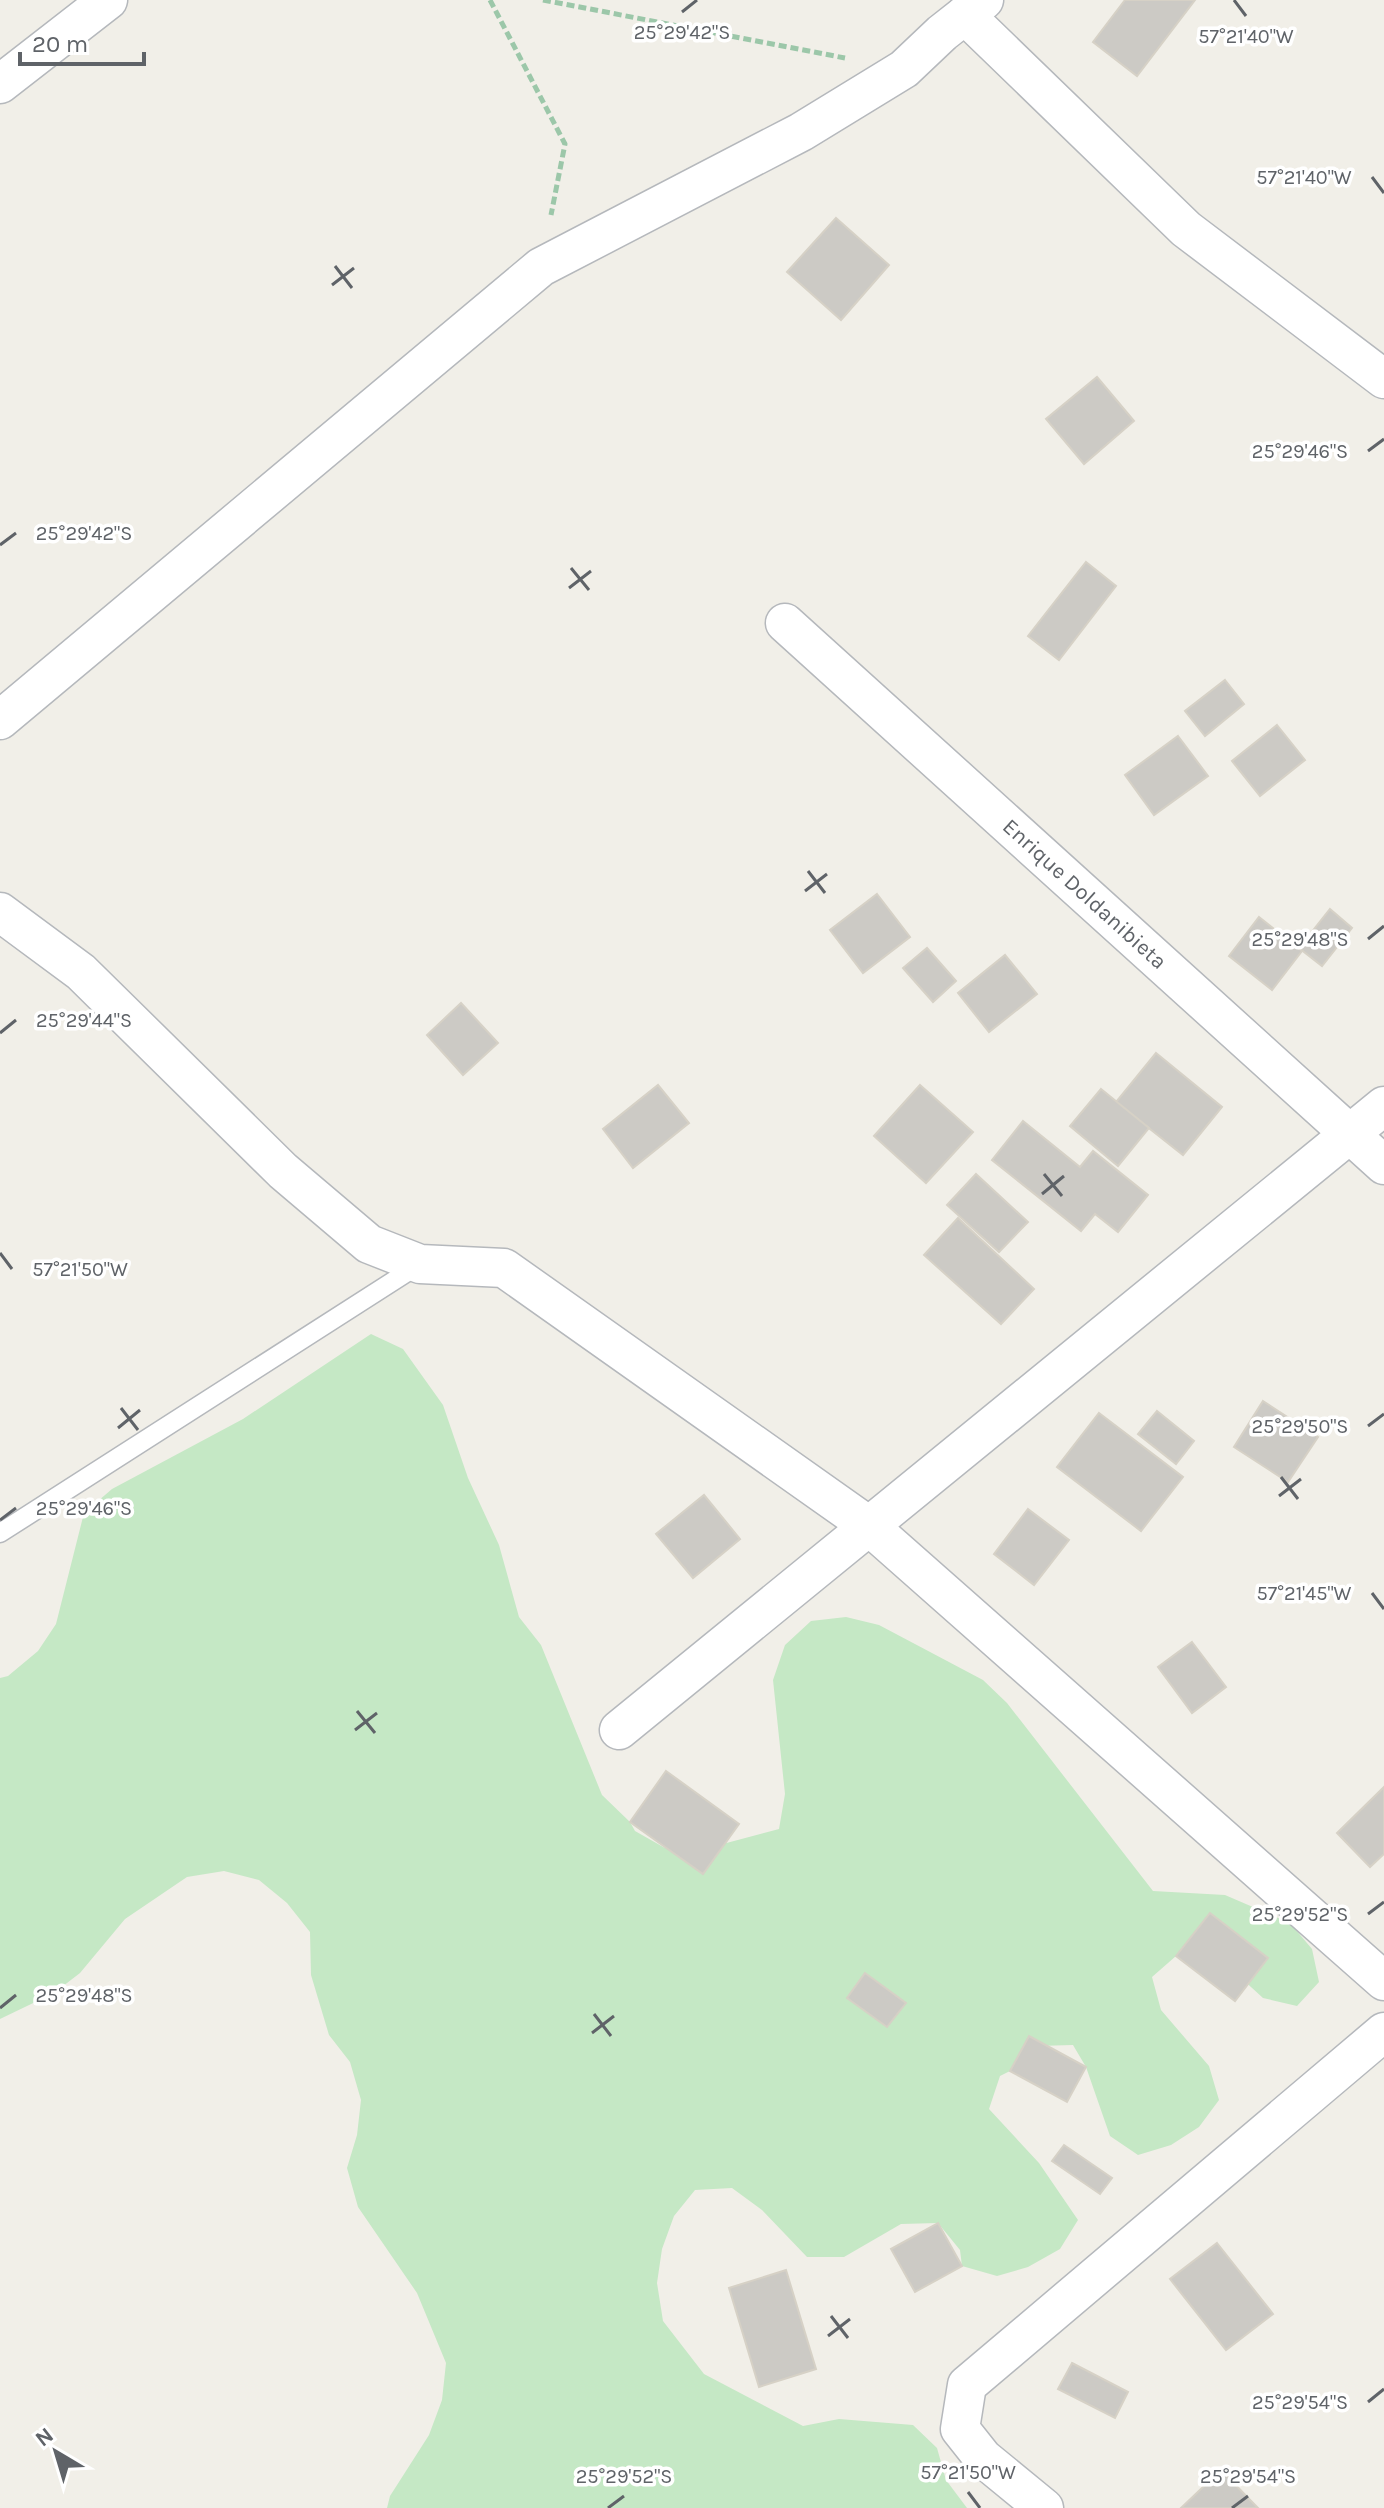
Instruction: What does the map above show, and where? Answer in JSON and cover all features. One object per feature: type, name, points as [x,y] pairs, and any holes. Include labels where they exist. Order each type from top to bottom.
[{"type":"street","points":[[0,84],[108,0]]},
{"type":"street","points":[[0,720],[541,267],[801,132],[904,69],[975,7],[1186,229],[1384,379]]},
{"type":"street","name":"Enrique Doldanibieta","points":[[785,623],[1384,1165]]},
{"type":"street","points":[[0,912],[81,972],[283,1171],[369,1244],[420,1264],[504,1268],[869,1526],[1384,1981]]},
{"type":"street","points":[[619,1730],[1384,1106]]},
{"type":"street","points":[[1044,2508],[983,2458],[960,2429],[967,2385],[1384,2032]]},
{"type":"lane","points":[[0,1533],[420,1264]]},
{"type":"path","points":[[490,0],[565,144],[541,267]]},
{"type":"path","points":[[543,0],[904,69]]},
{"type":"green space","points":[[371,1334],[403,1349],[443,1405],[468,1478],[499,1545],[519,1617],[541,1645],[602,1795],[635,1831],[665,1848],[704,1849],[779,1829],[785,1794],[773,1680],[785,1645],[811,1621],[846,1617],[879,1625],[983,1680],[1007,1703],[1153,1891],[1225,1895],[1290,1923],[1312,1949],[1319,1982],[1297,2006],[1263,1998],[1239,1976],[1211,1958],[1176,1956],[1152,1977],[1161,2010],[1209,2066],[1219,2100],[1199,2127],[1171,2145],[1138,2155],[1110,2136],[1086,2067],[1073,2045],[1037,2046],[1010,2071],[1000,2076],[989,2109],[1039,2163],[1078,2220],[1060,2249],[1028,2267],[997,2276],[962,2266],[960,2250],[938,2223],[901,2224],[844,2257],[807,2257],[762,2210],[732,2188],[695,2190],[674,2216],[662,2249],[657,2283],[663,2321],[704,2374],[803,2426],[839,2419],[913,2425],[937,2448],[946,2480],[967,2508],[387,2508],[390,2496],[429,2435],[442,2400],[446,2363],[417,2293],[358,2207],[347,2168],[357,2135],[361,2100],[350,2062],[329,2035],[311,1975],[310,1932],[287,1903],[259,1880],[224,1871],[187,1877],[125,1919],[80,1973],[54,1993],[0,2019],[0,1678],[8,1676],[38,1651],[56,1624],[84,1513],[112,1489],[243,1419]]},
{"type":"building","points":[[1125,0],[1195,0],[1137,76],[1093,42]]},
{"type":"building","points":[[836,218],[889,265],[841,320],[787,272]]},
{"type":"building","points":[[1097,377],[1134,421],[1084,464],[1046,419]]},
{"type":"building","points":[[1086,562],[1116,586],[1059,660],[1028,636]]},
{"type":"building","points":[[1225,680],[1244,704],[1205,736],[1185,711]]},
{"type":"building","points":[[1277,725],[1305,760],[1260,796],[1232,761]]},
{"type":"building","points":[[1178,736],[1208,776],[1154,815],[1125,775]]},
{"type":"building","points":[[877,894],[910,937],[863,973],[830,930]]},
{"type":"building","points":[[1330,909],[1352,928],[1322,966],[1299,948]]},
{"type":"building","points":[[1259,917],[1302,951],[1272,990],[1229,956]]},
{"type":"building","points":[[927,948],[956,981],[933,1002],[903,968]]},
{"type":"building","points":[[1005,955],[1037,994],[989,1032],[958,993]]},
{"type":"building","points":[[461,1003],[498,1043],[463,1075],[427,1035]]},
{"type":"building","points":[[1156,1053],[1222,1107],[1183,1155],[1116,1102]]},
{"type":"building","points":[[658,1085],[689,1123],[633,1168],[603,1129]]},
{"type":"building","points":[[920,1085],[973,1132],[926,1183],[874,1136]]},
{"type":"building","points":[[1101,1089],[1149,1128],[1118,1166],[1070,1126]]},
{"type":"building","points":[[1023,1121],[1080,1167],[1093,1151],[1148,1195],[1118,1232],[1095,1214],[1081,1231],[992,1160]]},
{"type":"building","points":[[976,1174],[1028,1222],[999,1252],[947,1205]]},
{"type":"building","points":[[958,1218],[1034,1289],[1001,1324],[924,1255]]},
{"type":"building","points":[[1263,1401],[1318,1437],[1288,1482],[1234,1447]]},
{"type":"building","points":[[1157,1411],[1194,1441],[1176,1464],[1138,1434]]},
{"type":"building","points":[[1099,1413],[1183,1477],[1141,1531],[1057,1467]]},
{"type":"building","points":[[704,1495],[740,1539],[693,1578],[656,1534]]},
{"type":"building","points":[[1028,1509],[1069,1540],[1034,1585],[994,1554]]},
{"type":"building","points":[[1192,1642],[1226,1687],[1192,1713],[1158,1667]]},
{"type":"building","points":[[666,1771],[739,1824],[703,1874],[630,1822]]},
{"type":"building","points":[[1384,1787],[1384,1854],[1370,1867],[1337,1833]]},
{"type":"building","points":[[1210,1913],[1268,1958],[1235,2001],[1176,1956]]},
{"type":"building","points":[[865,1973],[906,2003],[887,2027],[847,1998]]},
{"type":"building","points":[[1029,2036],[1086,2067],[1067,2102],[1010,2071]]},
{"type":"building","points":[[1064,2145],[1112,2178],[1100,2194],[1052,2161]]},
{"type":"building","points":[[938,2223],[962,2266],[915,2292],[891,2249]]},
{"type":"building","points":[[1217,2243],[1273,2314],[1226,2350],[1170,2279]]},
{"type":"building","points":[[786,2270],[816,2369],[759,2387],[729,2288]]},
{"type":"building","points":[[1072,2363],[1128,2392],[1115,2418],[1058,2389]]},
{"type":"building","points":[[1221,2470],[1258,2508],[1181,2508]]}]
